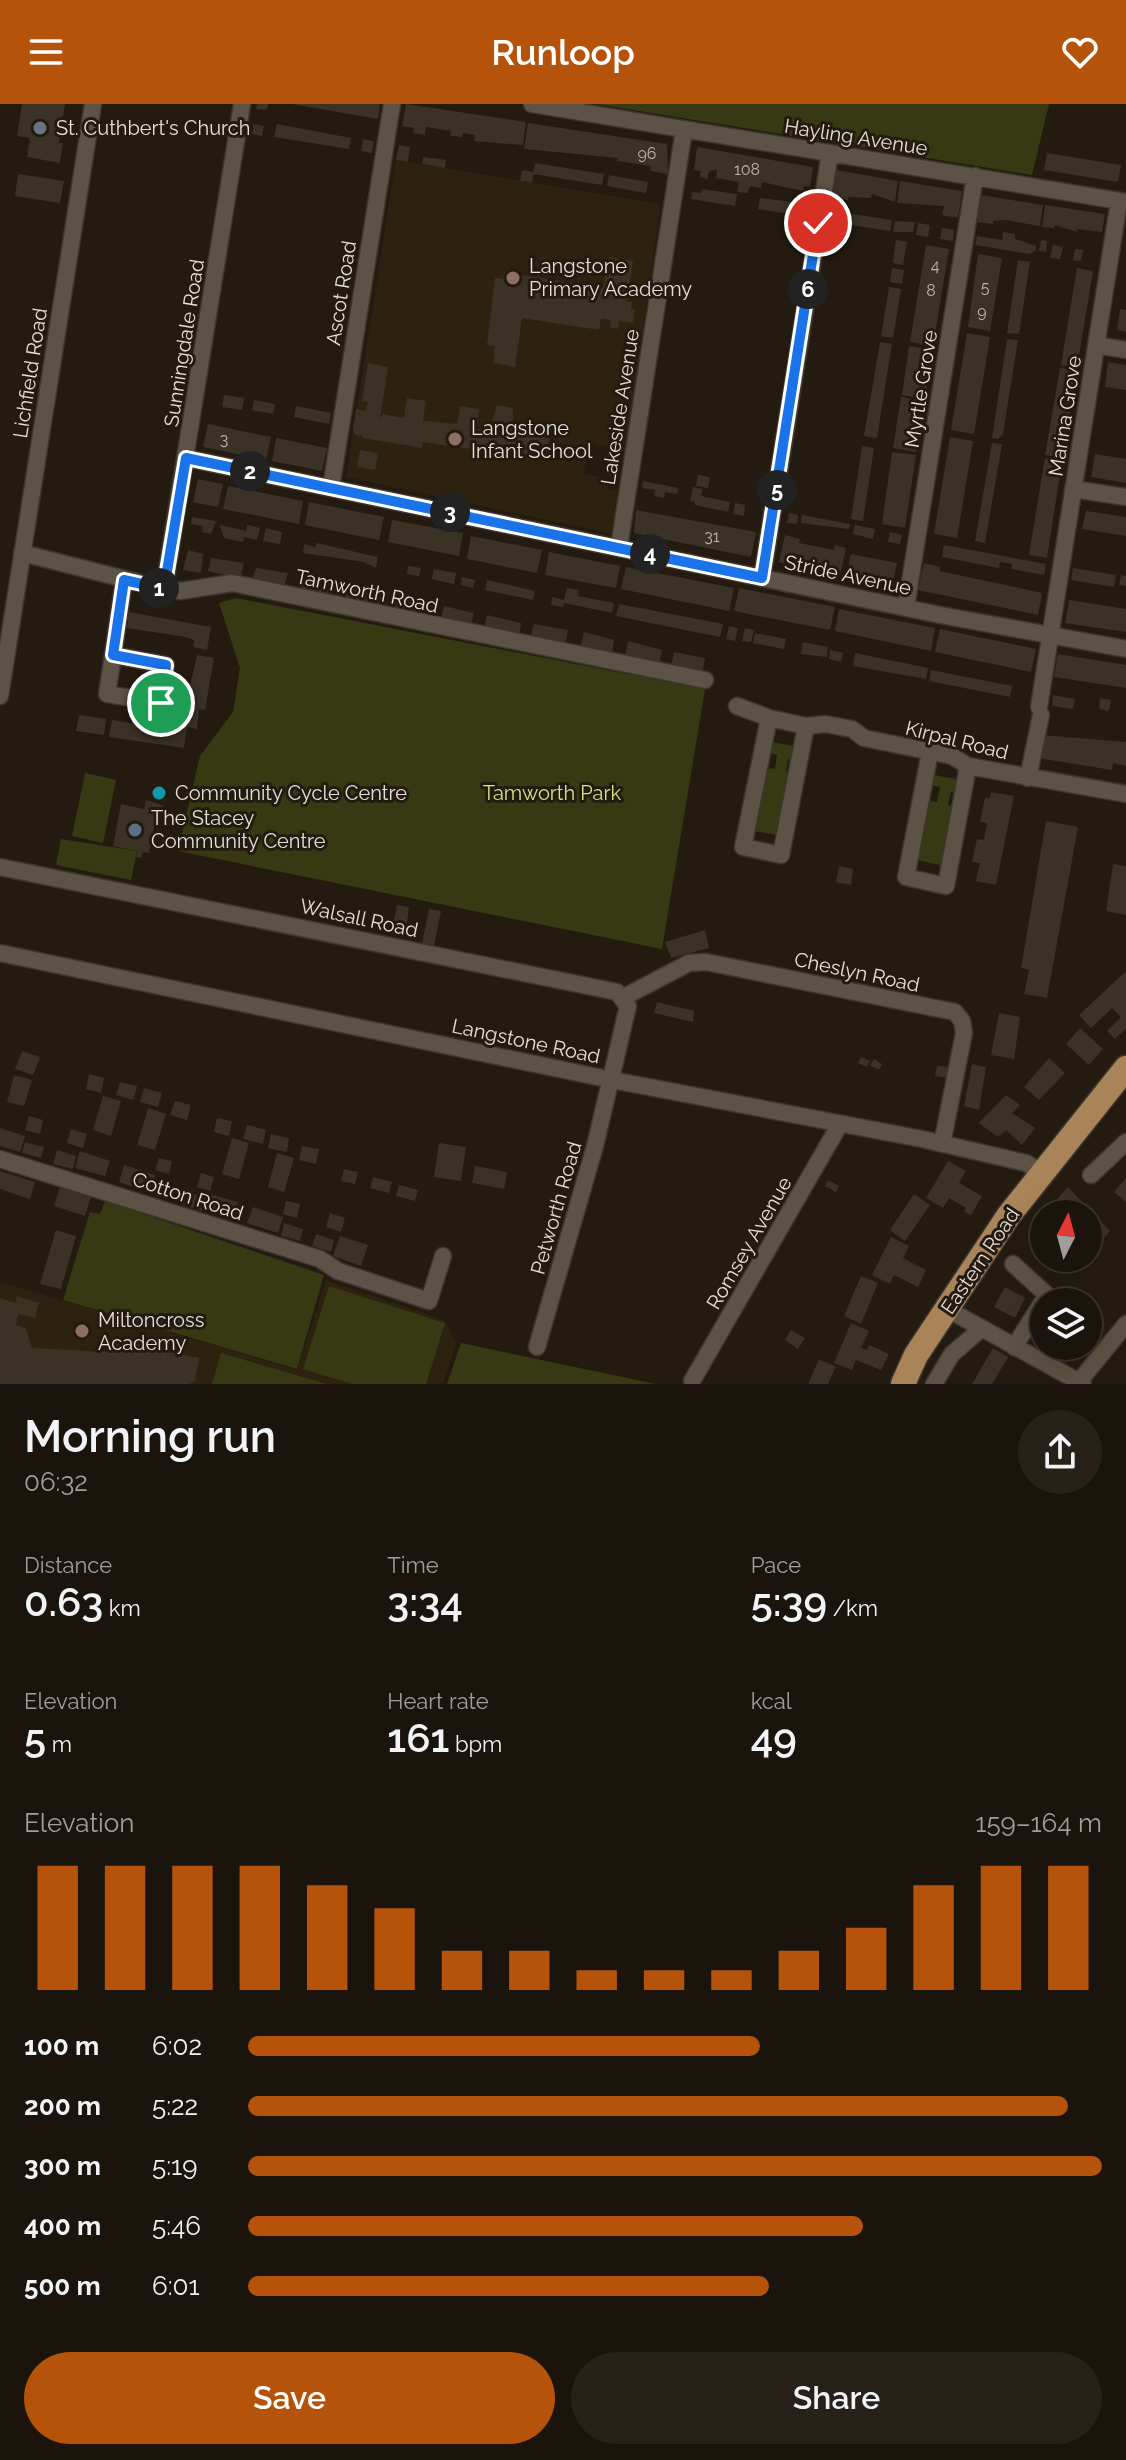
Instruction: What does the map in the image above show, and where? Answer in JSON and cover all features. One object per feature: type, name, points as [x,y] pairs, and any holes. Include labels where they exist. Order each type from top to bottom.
[{"type":"main road","name":"Eastern Road","points":[[903,1384],[916,1355],[1042,1172],[1126,1068]]},
{"type":"street","name":"Lichfield Road","points":[[0,696],[93,104]]},
{"type":"street","name":"Sunningdale Road","points":[[164,589],[242,104]]},
{"type":"street","name":"Ascot Road","points":[[331,488],[392,104]]},
{"type":"street","name":"Hayling Avenue","points":[[539,105],[1122,201]]},
{"type":"street","name":"Lakeside Avenue","points":[[619,547],[684,130]]},
{"type":"street","points":[[762,578],[830,153]]},
{"type":"street","name":"Myrtle Grove","points":[[906,607],[975,176]]},
{"type":"street","name":"Marina Grove","points":[[1028,778],[1096,345],[1122,201]]},
{"type":"street","points":[[1096,345],[1126,350]]},
{"type":"street","name":"Stride Avenue","points":[[186,458],[762,578],[1126,649]]},
{"type":"street","points":[[1073,489],[1126,497]]},
{"type":"street","name":"Tamworth Road","points":[[22,553],[164,589],[181,591],[232,583],[705,680]]},
{"type":"street","points":[[113,655],[124,580]]},
{"type":"street","name":"Kirpal Road","points":[[737,706],[769,718],[806,726],[826,724],[852,729],[864,738],[952,756],[968,766],[1126,794]]},
{"type":"street","points":[[769,718],[743,847],[781,855],[806,726]]},
{"type":"street","points":[[930,752],[906,877],[946,886],[968,766]]},
{"type":"street","name":"Walsall Road","points":[[0,867],[617,992],[624,997]]},
{"type":"street","name":"Langstone Road","points":[[0,953],[612,1080],[942,1144],[1026,1163],[1042,1172]]},
{"type":"street","name":"Cheslyn Road","points":[[624,997],[689,963],[706,962],[955,1012],[962,1021],[964,1033],[942,1144]]},
{"type":"street","points":[[612,1080],[628,1006],[624,997]]},
{"type":"street","name":"Petworth Road","points":[[537,1347],[612,1080]]},
{"type":"street","name":"Romsey Avenue","points":[[692,1381],[840,1124]]},
{"type":"street","points":[[1091,1175],[1126,1142]]},
{"type":"street","name":"Cotton Road","points":[[0,1159],[320,1259],[338,1271],[429,1301],[443,1256]]},
{"type":"street","points":[[1013,1264],[1047,1295],[1014,1347]]},
{"type":"street","points":[[947,1309],[1080,1383],[1126,1324]]},
{"type":"street","points":[[934,1384],[952,1354],[981,1329]]},
{"type":"shaded area","name":"Langstone Primary Academy","points":[[396,160],[661,204],[625,450],[590,444],[584,474],[610,479],[609,489],[618,490],[612,534],[346,477]]},
{"type":"shaded area","name":"Miltoncross Academy","points":[[326,1280],[444,1320],[457,1342],[443,1384],[0,1384],[0,1282],[297,1370]]},
{"type":"green space","points":[[596,104],[1049,104],[1032,175]]},
{"type":"green space","name":"Tamworth Park","points":[[236,598],[705,689],[662,949],[178,851],[200,756],[233,712],[240,668],[219,603]]},
{"type":"green space","points":[[771,742],[800,747],[797,760],[788,759],[786,772],[794,774],[783,836],[754,831],[765,768],[775,769],[777,755],[769,753]]},
{"type":"green space","points":[[85,773],[116,780],[103,843],[72,836]]},
{"type":"green space","points":[[933,775],[962,780],[959,793],[951,792],[948,805],[956,807],[945,866],[917,860],[928,801],[937,802],[940,787],[931,785]]},
{"type":"green space","points":[[61,839],[137,851],[131,880],[56,865]]},
{"type":"green space","points":[[105,1201],[324,1275],[297,1369],[63,1300],[90,1212],[100,1214]]},
{"type":"green space","points":[[329,1286],[445,1323],[426,1384],[352,1384],[303,1369]]},
{"type":"green space","points":[[461,1343],[656,1384],[447,1384]]},
{"type":"green space","points":[[221,1353],[327,1384],[212,1384]]},
{"type":"building","name":"St. Cuthbert's Church","points":[[22,104],[65,104],[59,143],[63,143],[60,163],[27,157],[30,138],[17,136]]},
{"type":"building","points":[[257,104],[268,104],[267,110],[256,109]]},
{"type":"building","points":[[292,104],[380,104],[378,119]]},
{"type":"building","points":[[406,104],[526,122],[523,145],[474,141],[475,135],[463,133],[462,137],[450,136],[451,131],[426,127],[425,135],[413,133],[414,128],[402,126]]},
{"type":"building","points":[[528,123],[667,144],[668,174],[650,171],[651,166],[617,161],[618,158],[524,149]]},
{"type":"building","points":[[254,124],[264,126],[262,136],[252,134]]},
{"type":"building","points":[[277,124],[351,138],[349,149],[274,137]]},
{"type":"building","points":[[363,139],[374,141],[372,153],[361,151]]},
{"type":"building","points":[[399,145],[410,147],[408,162],[396,160]]},
{"type":"building","points":[[697,147],[813,167],[810,187],[804,186],[803,191],[762,182],[761,188],[750,186],[748,193],[737,192],[739,182],[716,178],[717,169],[709,172],[707,179],[700,177],[701,171],[694,170]]},
{"type":"building","points":[[1047,153],[1121,165],[1118,182],[1044,170]]},
{"type":"building","points":[[423,157],[446,160],[445,168],[422,164]]},
{"type":"building","points":[[535,163],[604,174],[602,185],[533,174]]},
{"type":"building","points":[[522,170],[534,172],[532,182],[520,181]]},
{"type":"building","points":[[836,170],[898,181],[895,202],[872,194],[871,198],[832,198]]},
{"type":"building","points":[[18,174],[64,181],[60,203],[15,196]]},
{"type":"building","points":[[609,175],[648,182],[646,193],[607,186]]},
{"type":"building","points":[[900,181],[962,191],[958,218],[942,215],[944,206],[897,203]]},
{"type":"building","points":[[702,189],[737,194],[735,206],[691,199],[692,192],[701,193]]},
{"type":"building","points":[[981,195],[1043,205],[1040,226],[1005,220],[993,221],[993,224],[977,222]]},
{"type":"building","points":[[760,198],[793,202],[792,207],[810,210],[809,217],[758,209]]},
{"type":"building","points":[[1045,205],[1105,214],[1102,232],[1077,229],[1077,232],[1055,225],[1054,228],[1042,227]]},
{"type":"building","points":[[833,211],[892,220],[890,231],[831,222]]},
{"type":"building","points":[[895,221],[915,222],[913,232],[893,232]]},
{"type":"building","points":[[918,223],[930,225],[928,237],[916,235]]},
{"type":"building","points":[[942,228],[954,230],[953,241],[940,239]]},
{"type":"building","points":[[1003,232],[1015,234],[1015,239],[1036,246],[1036,250],[1030,254],[975,245],[977,236],[1002,240]]},
{"type":"building","points":[[896,240],[907,242],[903,265],[893,263]]},
{"type":"building","points":[[1041,240],[1047,241],[1046,252],[1039,251]]},
{"type":"building","points":[[926,245],[949,249],[933,346],[910,342]]},
{"type":"building","points":[[1053,245],[1063,247],[1060,259],[1050,258]]},
{"type":"building","points":[[1075,249],[1083,250],[1081,261],[1073,260]]},
{"type":"building","points":[[978,254],[1002,258],[990,331],[968,327]]},
{"type":"building","points":[[609,257],[633,261],[627,302],[632,302],[631,309],[635,309],[633,323],[619,321],[618,329],[610,328],[611,320],[601,318],[599,330],[522,318],[515,367],[493,363],[495,346],[487,345],[495,278],[503,279],[504,272],[603,288]]},
{"type":"building","points":[[1018,260],[1030,262],[1019,334],[1007,333]]},
{"type":"building","points":[[892,268],[904,270],[902,284],[890,282]]},
{"type":"building","points":[[1077,268],[1093,271],[1077,367],[1061,365]]},
{"type":"building","points":[[889,287],[901,289],[893,338],[881,336]]},
{"type":"building","points":[[1120,309],[1126,310],[1126,332],[1117,330]]},
{"type":"building","points":[[967,333],[990,337],[974,434],[951,430]]},
{"type":"building","points":[[1007,339],[1018,340],[1003,434],[998,439],[992,438]]},
{"type":"building","points":[[880,342],[892,344],[877,438],[864,436]]},
{"type":"building","points":[[909,346],[932,350],[925,399],[902,395]]},
{"type":"building","points":[[1108,362],[1126,365],[1126,390],[1105,387]]},
{"type":"building","points":[[368,363],[388,367],[380,419],[383,414],[404,418],[407,398],[426,401],[423,421],[457,424],[460,406],[479,409],[476,429],[489,431],[497,405],[513,408],[513,434],[519,435],[520,429],[531,431],[530,435],[549,438],[545,459],[510,451],[509,461],[490,458],[491,452],[423,442],[422,448],[362,438],[363,432],[361,436],[356,435],[353,430],[356,409],[366,411],[368,402],[362,401]]},
{"type":"building","points":[[1060,368],[1077,371],[1063,458],[1045,455]]},
{"type":"building","points":[[224,395],[244,398],[242,410],[222,407]]},
{"type":"building","points":[[901,397],[924,401],[916,452],[893,448]]},
{"type":"building","points":[[254,400],[275,404],[273,414],[252,410]]},
{"type":"building","points":[[296,406],[331,413],[329,424],[294,417]]},
{"type":"building","points":[[208,424],[271,437],[266,460],[203,447]]},
{"type":"building","points":[[950,437],[973,441],[957,538],[934,534]]},
{"type":"building","points":[[276,438],[327,448],[322,471],[272,461]]},
{"type":"building","points":[[992,443],[1002,444],[985,543],[975,541]]},
{"type":"building","points":[[862,446],[874,448],[863,521],[851,519]]},
{"type":"building","points":[[360,450],[378,453],[375,470],[357,467]]},
{"type":"building","points":[[892,452],[916,455],[905,528],[882,524]]},
{"type":"building","points":[[1095,454],[1126,459],[1126,483],[1091,477]]},
{"type":"building","points":[[1045,458],[1062,461],[1047,558],[1029,555]]},
{"type":"building","points":[[698,475],[710,477],[708,488],[696,486]]},
{"type":"building","points":[[198,479],[223,484],[218,507],[193,502]]},
{"type":"building","points":[[643,481],[678,488],[677,494],[665,492],[664,498],[654,496],[655,490],[642,488]]},
{"type":"building","points":[[228,486],[303,501],[299,524],[223,509]]},
{"type":"building","points":[[693,487],[703,489],[701,496],[730,502],[728,512],[695,505],[690,501]]},
{"type":"building","points":[[309,502],[384,517],[379,540],[305,525]]},
{"type":"building","points":[[735,503],[745,505],[744,516],[733,514]]},
{"type":"building","points":[[636,510],[756,532],[751,557],[634,533]]},
{"type":"building","points":[[1086,511],[1126,517],[1126,536],[1082,529]]},
{"type":"building","points":[[789,513],[798,515],[797,524],[787,523]]},
{"type":"building","points":[[802,515],[850,524],[849,529],[801,523]]},
{"type":"building","points":[[192,517],[216,521],[211,534],[202,532],[203,526],[191,524]]},
{"type":"building","points":[[392,520],[463,533],[459,556],[388,542]]},
{"type":"building","points":[[220,525],[246,531],[247,525],[260,528],[257,540],[244,537],[243,542],[224,538]]},
{"type":"building","points":[[855,525],[875,529],[873,539],[853,534]]},
{"type":"building","points":[[266,528],[282,532],[280,544],[263,541]]},
{"type":"building","points":[[890,532],[902,535],[900,544],[888,542]]},
{"type":"building","points":[[785,535],[800,539],[799,543],[834,550],[835,545],[846,548],[840,575],[779,562]]},
{"type":"building","points":[[471,536],[542,550],[537,573],[467,559]]},
{"type":"building","points":[[316,543],[378,557],[376,568],[364,562],[303,553],[304,544],[315,547]]},
{"type":"building","points":[[944,545],[1046,564],[1044,575],[1011,569],[1012,564],[1000,562],[999,568],[942,557]]},
{"type":"building","points":[[188,550],[203,554],[201,573],[183,570]]},
{"type":"building","points":[[549,552],[620,566],[616,588],[545,575]]},
{"type":"building","points":[[851,554],[897,563],[892,585],[846,576]]},
{"type":"building","points":[[211,558],[244,563],[240,579],[208,571]]},
{"type":"building","points":[[924,563],[940,567],[940,571],[1042,593],[1038,615],[918,590]]},
{"type":"building","points":[[408,566],[421,568],[419,576],[407,574]]},
{"type":"building","points":[[626,567],[734,588],[729,611],[621,589]]},
{"type":"building","points":[[256,568],[288,573],[283,590],[250,583]]},
{"type":"building","points":[[1073,568],[1116,575],[1114,587],[1071,580]]},
{"type":"building","points":[[434,569],[456,573],[454,584],[432,579]]},
{"type":"building","points":[[1121,575],[1126,576],[1126,586],[1119,585]]},
{"type":"building","points":[[302,576],[332,583],[328,597],[298,590]]},
{"type":"building","points":[[462,577],[475,580],[473,588],[461,585]]},
{"type":"building","points":[[487,580],[535,591],[533,600],[485,590]]},
{"type":"building","points":[[349,585],[383,593],[380,608],[344,601]]},
{"type":"building","points":[[567,588],[579,590],[578,596],[614,603],[612,613],[564,603],[563,607],[551,605],[552,597],[564,600]]},
{"type":"building","points":[[739,588],[835,607],[830,630],[734,611]]},
{"type":"building","points":[[398,595],[428,602],[424,618],[395,613]]},
{"type":"building","points":[[1069,600],[1126,609],[1126,632],[1065,623]]},
{"type":"building","points":[[619,604],[723,624],[720,637],[616,616]]},
{"type":"building","points":[[444,606],[474,613],[470,628],[440,622]]},
{"type":"building","points":[[839,609],[935,628],[931,651],[835,631]]},
{"type":"building","points":[[129,612],[211,627],[207,650],[193,647],[194,640],[186,637],[127,628]]},
{"type":"building","points":[[487,615],[521,623],[519,637],[484,629]]},
{"type":"building","points":[[534,624],[568,630],[565,646],[530,638]]},
{"type":"building","points":[[729,626],[738,628],[735,641],[726,639]]},
{"type":"building","points":[[745,628],[754,630],[751,642],[742,641]]},
{"type":"building","points":[[940,629],[1036,649],[1031,672],[935,652]]},
{"type":"building","points":[[584,632],[614,640],[612,656],[580,649]]},
{"type":"building","points":[[755,633],[786,639],[784,649],[753,643]]},
{"type":"building","points":[[628,641],[662,650],[659,666],[625,658]]},
{"type":"building","points":[[803,642],[828,647],[827,657],[801,654]]},
{"type":"building","points":[[830,650],[843,653],[841,662],[829,659]]},
{"type":"building","points":[[674,652],[705,658],[702,675],[671,667]]},
{"type":"building","points":[[855,653],[928,668],[926,679],[853,666]]},
{"type":"building","points":[[1058,654],[1126,665],[1126,688],[1054,677]]},
{"type":"building","points":[[197,655],[214,658],[205,710],[199,709],[197,729],[187,727],[184,748],[109,737],[112,720],[180,731]]},
{"type":"building","points":[[931,670],[1012,686],[1010,697],[929,681]]},
{"type":"building","points":[[1053,695],[1075,699],[1073,709],[1052,706]]},
{"type":"building","points":[[1100,698],[1111,700],[1109,711],[1099,709]]},
{"type":"building","points":[[79,715],[106,719],[104,735],[76,731]]},
{"type":"building","points":[[1041,735],[1126,742],[1126,766],[1113,763],[1112,770],[1038,758]]},
{"type":"building","name":"Community Cycle Centre","points":[[154,784],[167,787],[164,802],[151,799]]},
{"type":"building","points":[[991,792],[1014,796],[996,885],[976,881],[980,863],[972,862],[977,839],[984,840],[987,823],[980,822],[985,798],[990,798]]},
{"type":"building","name":"The Stacey Community Centre","points":[[146,800],[164,806],[163,813],[157,813],[149,853],[143,852],[141,858],[136,857],[137,851],[113,846],[121,804],[144,809]]},
{"type":"building","points":[[1046,821],[1078,827],[1047,998],[1024,994],[1029,970],[1021,968]]},
{"type":"building","points":[[1113,864],[1126,866],[1126,915],[1106,911]]},
{"type":"building","points":[[839,866],[853,869],[851,885],[836,882]]},
{"type":"building","points":[[397,905],[409,907],[405,938],[391,934]]},
{"type":"building","points":[[429,909],[441,911],[434,946],[422,943]]},
{"type":"building","points":[[705,930],[709,948],[671,958],[665,942]]},
{"type":"building","points":[[1126,971],[1126,1028],[1115,1039],[1107,1031],[1121,1017],[1112,1008],[1091,1028],[1079,1015]]},
{"type":"building","points":[[657,1002],[694,1011],[693,1022],[654,1013]]},
{"type":"building","points":[[999,1013],[1020,1017],[1014,1059],[991,1055]]},
{"type":"building","points":[[1080,1028],[1103,1049],[1089,1065],[1066,1044]]},
{"type":"building","points":[[22,1051],[40,1057],[33,1075],[15,1069]]},
{"type":"building","points":[[861,1057],[870,1061],[867,1067],[858,1063]]},
{"type":"building","points":[[1049,1058],[1065,1073],[1039,1100],[1024,1087]]},
{"type":"building","points":[[874,1059],[882,1064],[879,1070],[870,1065]]},
{"type":"building","points":[[972,1064],[986,1067],[979,1110],[964,1106]]},
{"type":"building","points":[[937,1066],[950,1067],[949,1078],[935,1076]]},
{"type":"building","points":[[89,1074],[104,1078],[101,1093],[86,1089]]},
{"type":"building","points":[[14,1075],[32,1080],[24,1106],[7,1102]]},
{"type":"building","points":[[120,1082],[137,1086],[133,1100],[116,1095]]},
{"type":"building","points":[[144,1088],[162,1093],[158,1107],[140,1102]]},
{"type":"building","points":[[1006,1095],[1020,1105],[1012,1113],[1035,1128],[1022,1145],[1006,1130],[998,1137],[979,1123]]},
{"type":"building","points":[[103,1096],[121,1101],[111,1136],[93,1130]]},
{"type":"building","points":[[175,1101],[191,1105],[187,1120],[170,1115]]},
{"type":"building","points":[[148,1108],[166,1114],[155,1150],[137,1145]]},
{"type":"building","points":[[29,1116],[43,1120],[40,1134],[25,1130]]},
{"type":"building","points":[[217,1118],[232,1121],[229,1136],[214,1132]]},
{"type":"building","points":[[247,1125],[266,1130],[263,1144],[243,1139]]},
{"type":"building","points":[[0,1128],[25,1136],[20,1152],[0,1146]]},
{"type":"building","points":[[71,1129],[87,1134],[83,1148],[67,1143]]},
{"type":"building","points":[[271,1134],[289,1138],[287,1152],[268,1148]]},
{"type":"building","points":[[232,1138],[249,1143],[239,1179],[222,1174]]},
{"type":"building","points":[[25,1142],[44,1147],[41,1158],[22,1153]]},
{"type":"building","points":[[439,1143],[466,1147],[461,1181],[434,1177]]},
{"type":"building","points":[[302,1146],[319,1149],[316,1164],[299,1160]]},
{"type":"building","points":[[57,1150],[76,1156],[73,1169],[53,1164]]},
{"type":"building","points":[[80,1151],[110,1161],[105,1176],[75,1168]]},
{"type":"building","points":[[277,1153],[294,1158],[284,1192],[268,1187]]},
{"type":"building","points":[[159,1158],[172,1161],[169,1174],[155,1170]]},
{"type":"building","points":[[948,1161],[966,1171],[959,1183],[982,1196],[971,1215],[964,1212],[966,1208],[949,1198],[943,1208],[926,1198]]},
{"type":"building","points":[[124,1165],[155,1175],[149,1192],[119,1182]]},
{"type":"building","points":[[475,1166],[507,1172],[504,1189],[472,1183]]},
{"type":"building","points":[[344,1169],[358,1172],[355,1184],[341,1181]]},
{"type":"building","points":[[0,1171],[35,1182],[30,1199],[0,1189]]},
{"type":"building","points":[[201,1173],[214,1177],[210,1191],[197,1187]]},
{"type":"building","points":[[373,1177],[392,1182],[389,1193],[370,1188]]},
{"type":"building","points":[[1126,1178],[1126,1202],[1114,1192]]},
{"type":"building","points":[[156,1180],[175,1187],[170,1199],[152,1193]]},
{"type":"building","points":[[828,1180],[839,1186],[836,1192],[825,1186]]},
{"type":"building","points":[[399,1185],[418,1190],[415,1201],[396,1196]]},
{"type":"building","points":[[60,1187],[91,1197],[85,1216],[54,1206]]},
{"type":"building","points":[[1068,1187],[1080,1200],[1057,1200]]},
{"type":"building","points":[[187,1192],[206,1198],[202,1211],[183,1205]]},
{"type":"building","points":[[210,1194],[238,1202],[234,1216],[206,1208]]},
{"type":"building","points":[[914,1194],[930,1205],[905,1241],[890,1230]]},
{"type":"building","points":[[286,1201],[300,1204],[297,1218],[283,1214]]},
{"type":"building","points":[[253,1207],[283,1217],[278,1233],[247,1223]]},
{"type":"building","points":[[330,1213],[345,1218],[341,1232],[326,1227]]},
{"type":"building","points":[[284,1223],[303,1229],[300,1241],[281,1236]]},
{"type":"building","points":[[1102,1223],[1110,1231],[1102,1240]]},
{"type":"building","points":[[56,1230],[76,1236],[61,1289],[40,1284]]},
{"type":"building","points":[[316,1234],[334,1240],[331,1252],[312,1246]]},
{"type":"building","points":[[340,1236],[368,1245],[361,1266],[333,1256]]},
{"type":"building","points":[[891,1237],[909,1246],[903,1258],[926,1270],[918,1287],[894,1275],[890,1284],[872,1275]]},
{"type":"building","points":[[861,1276],[878,1283],[861,1324],[844,1316]]},
{"type":"building","points":[[1005,1287],[1025,1298],[1015,1318],[994,1307]]},
{"type":"building","points":[[17,1296],[39,1303],[35,1318],[18,1314],[16,1325],[26,1329],[32,1348],[107,1352],[108,1343],[143,1344],[144,1347],[199,1358],[195,1381],[189,1384],[0,1384],[0,1298],[15,1303]]},
{"type":"building","points":[[851,1323],[869,1331],[861,1348],[867,1350],[869,1345],[889,1354],[881,1370],[856,1360],[852,1370],[834,1363]]},
{"type":"building","points":[[791,1330],[805,1338],[798,1349],[785,1340]]},
{"type":"building","points":[[993,1348],[1008,1357],[992,1384],[972,1384]]},
{"type":"building","points":[[819,1359],[836,1367],[828,1384],[808,1384]]},
{"type":"place","name":"St. Cuthbert's Church","points":[[40,128]]},
{"type":"place","name":"Langstone Primary Academy","points":[[513,278]]},
{"type":"place","name":"Langstone Infant School","points":[[455,439]]},
{"type":"place","name":"Community Cycle Centre","points":[[159,793]]},
{"type":"place","name":"The Stacey Community Centre","points":[[135,830]]},
{"type":"place","name":"Miltoncross Academy","points":[[82,1331]]},
{"type":"route","points":[[161,703],[166,665],[113,655],[124,580],[164,589],[186,458],[762,578],[818,223]]}]
